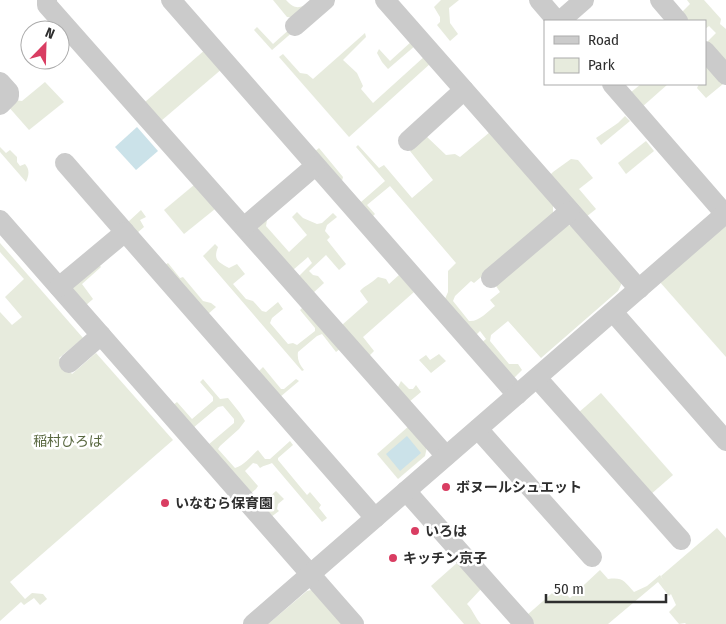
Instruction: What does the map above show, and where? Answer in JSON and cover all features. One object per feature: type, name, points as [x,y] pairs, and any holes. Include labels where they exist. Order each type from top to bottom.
[{"type":"street","points":[[46,0],[47,5],[446,456]]},
{"type":"street","points":[[171,0],[516,395]]},
{"type":"street","points":[[295,26],[325,0]]},
{"type":"street","points":[[385,0],[639,289]]},
{"type":"street","points":[[539,0],[558,20]]},
{"type":"street","points":[[560,20],[584,0]]},
{"type":"street","points":[[660,0],[677,20]]},
{"type":"street","points":[[706,52],[726,75]]},
{"type":"street","points":[[0,82],[9,92],[9,96],[0,105]]},
{"type":"street","points":[[253,624],[726,213],[613,85]]},
{"type":"street","points":[[408,141],[464,90]]},
{"type":"street","points":[[65,163],[375,518]]},
{"type":"street","points":[[244,227],[315,166]]},
{"type":"street","points":[[491,278],[570,210]]},
{"type":"street","points":[[0,220],[354,624]]},
{"type":"street","points":[[60,287],[125,232]]},
{"type":"street","points":[[613,312],[726,441]]},
{"type":"street","points":[[69,363],[101,335]]},
{"type":"street","points":[[537,378],[681,540]]},
{"type":"street","points":[[478,429],[592,557]]},
{"type":"street","points":[[406,491],[524,624]]},
{"type":"green space","points":[[273,0],[286,0],[295,7],[311,3],[296,18],[287,17]]},
{"type":"green space","points":[[441,0],[459,0],[449,8],[450,23],[458,34],[450,41],[437,25],[440,22],[440,17],[434,7]]},
{"type":"green space","points":[[687,0],[704,0],[721,19],[720,24],[726,29],[726,63],[707,42],[716,33],[709,26],[706,28],[706,20],[687,20],[681,13],[690,4]]},
{"type":"green space","points":[[257,27],[273,44],[292,27],[295,30],[272,50],[254,30]]},
{"type":"green space","points":[[365,33],[366,37],[343,60],[357,73],[363,86],[361,89],[373,103],[425,56],[431,63],[349,137],[279,57],[283,54],[300,73],[307,74],[313,79]]},
{"type":"green space","points":[[412,41],[416,45],[388,69],[377,53],[379,49],[390,61]]},
{"type":"green space","points":[[206,49],[223,68],[161,121],[145,102]]},
{"type":"green space","points":[[706,64],[723,84],[706,98],[697,88],[698,85],[706,85]]},
{"type":"green space","points":[[45,82],[64,102],[29,130],[7,105],[14,100],[22,101]]},
{"type":"green space","points":[[640,85],[667,85],[642,107],[630,93]]},
{"type":"green space","points":[[625,116],[630,121],[601,145],[596,138]]},
{"type":"green space","points":[[490,132],[553,205],[553,213],[550,219],[474,283],[471,281],[455,296],[453,301],[469,321],[480,318],[495,306],[490,300],[500,292],[494,283],[568,225],[575,227],[621,279],[618,291],[541,358],[508,321],[491,335],[490,341],[509,364],[518,364],[522,370],[515,377],[510,377],[481,343],[486,339],[480,331],[475,336],[444,301],[448,292],[448,271],[456,263],[390,186],[367,205],[375,214],[371,218],[313,153],[319,148],[343,177],[342,181],[361,202],[385,181],[356,147],[358,145],[379,168],[384,165],[412,198],[433,180],[410,151],[426,136],[446,155],[455,154],[460,157]]},
{"type":"green space","points":[[646,141],[654,151],[626,174],[618,163]]},
{"type":"green space","points":[[0,147],[6,153],[10,150],[17,157],[17,162],[20,166],[25,164],[28,168],[26,182],[0,152]]},
{"type":"green space","points":[[571,159],[578,160],[593,178],[579,189],[596,209],[586,217],[550,175]]},
{"type":"green space","points":[[194,185],[215,209],[184,234],[164,210]]},
{"type":"green space","points":[[141,210],[146,217],[140,220],[144,227],[137,233],[128,222]]},
{"type":"green space","points":[[297,212],[303,218],[317,224],[322,223],[333,213],[337,217],[327,225],[325,231],[330,237],[327,240],[346,264],[339,270],[326,255],[309,271],[313,275],[318,276],[324,283],[313,293],[299,276],[312,263],[308,257],[293,270],[258,229],[260,220],[264,216],[267,220],[266,226],[289,252],[307,235],[292,217]]},
{"type":"green space","points":[[726,223],[726,357],[659,281]]},
{"type":"green space","name":"稲村ひろば","points":[[0,243],[83,338],[59,358],[72,374],[96,353],[173,440],[10,582],[25,599],[32,593],[43,594],[47,599],[40,605],[34,598],[24,605],[21,602],[0,621],[0,312],[12,325],[22,317],[5,297],[24,279],[0,252]]},
{"type":"green space","points":[[215,244],[218,247],[216,258],[219,262],[229,268],[237,264],[245,274],[233,284],[246,299],[253,301],[262,311],[266,312],[278,302],[283,309],[272,318],[270,323],[288,344],[293,343],[297,345],[315,331],[315,328],[300,310],[303,307],[340,349],[336,352],[322,334],[317,336],[298,352],[299,361],[304,370],[302,371],[203,256]]},
{"type":"green space","points":[[96,261],[101,267],[82,284],[93,299],[85,306],[71,290]]},
{"type":"green space","points":[[168,263],[180,278],[183,277],[203,301],[211,303],[216,307],[208,314],[165,265]]},
{"type":"green space","points":[[399,275],[414,292],[363,337],[374,351],[369,356],[342,325],[368,302],[360,291],[362,289],[378,277],[386,279],[389,284]]},
{"type":"green space","points":[[439,354],[446,361],[431,373],[419,360],[426,355],[430,360]]},
{"type":"green space","points":[[263,367],[281,389],[284,389],[296,379],[299,381],[280,397],[258,372]]},
{"type":"green space","points":[[203,379],[220,399],[228,398],[245,421],[218,449],[235,468],[245,463],[258,450],[265,459],[270,459],[290,441],[293,445],[278,460],[307,495],[310,492],[321,505],[319,508],[327,518],[322,522],[272,463],[260,468],[257,464],[253,463],[245,471],[258,486],[250,494],[208,445],[234,423],[234,419],[223,406],[218,407],[193,428],[173,405],[177,402],[192,419],[213,401],[213,397],[200,382]]},
{"type":"green space","points":[[401,381],[409,389],[413,389],[416,385],[421,392],[409,402],[397,389]]},
{"type":"green space","points":[[601,393],[673,475],[650,495],[578,413]]},
{"type":"green space","points":[[409,426],[427,447],[425,456],[398,479],[377,454]]},
{"type":"green space","points":[[276,491],[284,499],[278,504],[277,509],[279,511],[271,517],[264,510],[267,506],[268,498]]},
{"type":"green space","points":[[717,528],[726,538],[726,624],[679,624],[669,612],[676,605],[671,594],[669,596],[658,582],[608,624],[533,624],[526,616],[559,587],[570,598],[600,570],[608,579],[623,581],[634,592],[647,586],[660,575],[663,580],[661,576]]},
{"type":"green space","points":[[458,562],[481,589],[467,604],[481,624],[464,624],[431,586]]},
{"type":"green space","points":[[315,589],[346,624],[268,624],[307,591]]},
{"type":"water","points":[[137,127],[158,151],[136,170],[115,147]]},
{"type":"water","points":[[407,436],[421,453],[400,471],[386,454]]},
{"type":"place","name":"ボヌールシュエット","points":[[446,487]]},
{"type":"place","name":"いなむら保育園","points":[[165,503]]},
{"type":"place","name":"いろは","points":[[415,531]]},
{"type":"place","name":"キッチン京子","points":[[393,558]]}]
